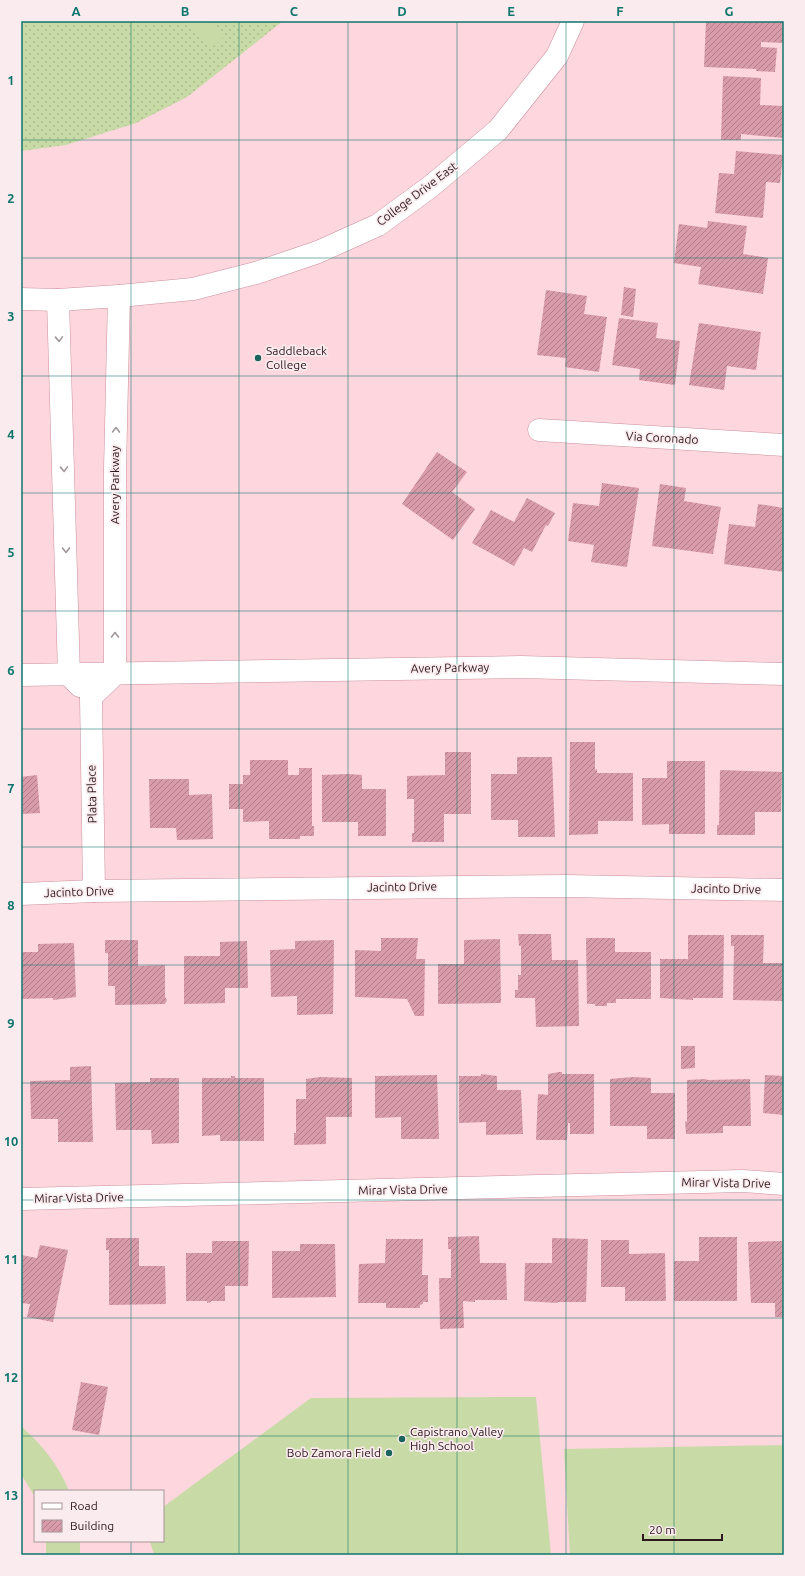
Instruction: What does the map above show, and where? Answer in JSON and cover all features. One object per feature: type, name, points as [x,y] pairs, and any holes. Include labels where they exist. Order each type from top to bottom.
[{"type":"street","name":"College Drive East","points":[[21,299],[58,300],[119,296],[193,288],[256,272],[318,252],[378,225],[430,187],[498,130],[557,56],[573,21]]},
{"type":"street","name":"Avery Parkway","points":[[115,674],[115,469],[119,296]]},
{"type":"street","points":[[58,300],[69,675],[91,697],[115,674]]},
{"type":"street","name":"Via Coronado","points":[[539,430],[784,445]]},
{"type":"street","name":"Avery Parkway","points":[[21,675],[522,667],[784,674]]},
{"type":"street","name":"Plata Place","points":[[91,697],[94,891]]},
{"type":"street","name":"Jacinto Drive","points":[[21,894],[94,891],[566,886],[784,890]]},
{"type":"street","name":"Mirar Vista Drive","points":[[21,1200],[743,1181],[784,1184]]},
{"type":"green space","points":[[21,21],[283,21],[187,97],[136,123],[66,145],[21,151]]},
{"type":"green space","points":[[187,21],[209,21],[223,38],[210,49]]},
{"type":"green space","name":"Bob Zamora Field","points":[[536,1397],[551,1555],[154,1555],[150,1542],[164,1542],[164,1506],[311,1398]]},
{"type":"green space","points":[[21,1426],[36,1440],[55,1464],[69,1490],[34,1490],[34,1495],[21,1474]]},
{"type":"green space","points":[[784,1445],[784,1555],[570,1555],[564,1449]]},
{"type":"green space","points":[[46,1542],[80,1542],[80,1555],[46,1555]]},
{"type":"building","points":[[706,21],[784,21],[784,43],[761,42],[761,47],[777,48],[775,72],[756,71],[756,69],[704,67]]},
{"type":"building","points":[[723,76],[761,78],[760,105],[784,106],[784,138],[741,134],[741,140],[721,140]]},
{"type":"building","points":[[736,151],[783,155],[780,183],[766,182],[763,218],[715,213],[719,173],[734,174]]},
{"type":"building","points":[[708,221],[747,226],[743,254],[768,258],[763,294],[698,284],[701,267],[674,263],[679,224],[707,228]]},
{"type":"building","points":[[624,287],[636,289],[633,317],[621,315]]},
{"type":"building","points":[[546,290],[587,296],[584,314],[607,317],[599,372],[565,367],[566,358],[537,355]]},
{"type":"building","points":[[619,318],[658,323],[656,338],[680,341],[675,385],[639,380],[640,369],[612,365]]},
{"type":"building","points":[[699,323],[761,332],[756,370],[727,366],[724,390],[689,385]]},
{"type":"building","points":[[437,452],[467,472],[452,492],[475,509],[453,540],[402,504]]},
{"type":"building","points":[[602,483],[639,488],[627,567],[591,562],[594,545],[568,541],[573,503],[599,506]]},
{"type":"building","points":[[660,484],[686,488],[684,501],[721,507],[713,554],[652,546]]},
{"type":"building","points":[[527,498],[555,513],[548,526],[546,525],[532,552],[524,548],[514,566],[472,543],[491,510],[514,522]]},
{"type":"building","points":[[758,504],[784,508],[784,572],[724,564],[729,524],[755,527]]},
{"type":"building","points":[[570,742],[595,742],[595,770],[597,769],[597,773],[633,773],[633,821],[598,821],[598,834],[569,835]]},
{"type":"building","points":[[445,752],[471,752],[471,814],[444,814],[444,842],[412,842],[412,833],[414,833],[414,799],[407,799],[407,776],[445,775]]},
{"type":"building","points":[[517,757],[552,757],[555,837],[518,837],[518,820],[491,820],[491,774],[517,774]]},
{"type":"building","points":[[250,760],[288,760],[288,775],[299,775],[299,768],[312,768],[312,826],[314,826],[314,836],[300,836],[300,839],[269,839],[269,821],[243,822],[243,809],[229,809],[229,784],[243,784],[243,775],[250,775]]},
{"type":"building","points":[[667,761],[705,761],[705,834],[669,834],[669,824],[642,825],[642,778],[667,778]]},
{"type":"building","points":[[720,770],[782,772],[781,812],[755,812],[755,835],[717,835],[717,825],[719,825]]},
{"type":"building","points":[[37,775],[40,813],[21,814],[21,777]]},
{"type":"building","points":[[322,775],[362,775],[362,789],[386,789],[386,836],[358,836],[358,822],[322,822]]},
{"type":"building","points":[[149,779],[189,779],[189,795],[212,794],[213,839],[177,840],[176,828],[150,828]]},
{"type":"building","points":[[518,934],[551,934],[552,960],[578,960],[579,1026],[536,1027],[535,998],[515,998],[515,990],[518,990],[518,975],[521,975],[521,946],[519,946]]},
{"type":"building","points":[[688,935],[724,935],[723,998],[693,998],[693,1000],[660,998],[660,959],[688,959]]},
{"type":"building","points":[[731,935],[764,935],[763,963],[784,963],[784,1001],[733,1000],[734,946],[731,946]]},
{"type":"building","points":[[381,938],[418,938],[416,959],[425,959],[424,1016],[415,1016],[407,999],[355,997],[355,950],[381,951]]},
{"type":"building","points":[[586,938],[615,938],[615,952],[651,952],[651,999],[616,999],[616,1003],[607,1003],[607,1006],[587,1004]]},
{"type":"building","points":[[500,939],[501,1003],[438,1004],[438,964],[464,964],[464,940]]},
{"type":"building","points":[[105,940],[138,940],[138,966],[165,965],[165,997],[167,1000],[165,1004],[115,1005],[115,986],[108,986],[108,953],[105,953]]},
{"type":"building","points":[[334,940],[333,1014],[297,1015],[297,996],[271,997],[270,950],[295,949],[295,941]]},
{"type":"building","points":[[247,941],[248,988],[225,988],[225,1003],[184,1004],[184,956],[220,956],[220,942]]},
{"type":"building","points":[[74,943],[76,997],[53,1000],[53,998],[21,999],[21,952],[38,952],[38,944]]},
{"type":"building","points":[[681,1046],[695,1046],[695,1068],[681,1069]]},
{"type":"building","points":[[91,1066],[93,1142],[58,1142],[58,1119],[31,1119],[30,1081],[70,1080],[70,1067]]},
{"type":"building","points":[[562,1072],[562,1074],[594,1074],[594,1134],[570,1134],[570,1123],[568,1123],[567,1140],[536,1140],[538,1094],[548,1095],[548,1074]]},
{"type":"building","points":[[481,1074],[497,1076],[497,1090],[521,1090],[523,1134],[486,1135],[486,1122],[459,1123],[459,1076],[481,1076]]},
{"type":"building","points":[[437,1075],[439,1139],[401,1139],[401,1117],[375,1118],[375,1076]]},
{"type":"building","points":[[765,1075],[784,1076],[784,1115],[763,1113]]},
{"type":"building","points":[[231,1076],[235,1076],[235,1078],[264,1078],[264,1141],[220,1141],[220,1135],[202,1136],[202,1078],[231,1078]]},
{"type":"building","points":[[320,1077],[352,1078],[352,1117],[326,1117],[326,1144],[294,1145],[294,1133],[296,1133],[296,1099],[306,1099],[306,1079]]},
{"type":"building","points":[[633,1077],[651,1078],[651,1093],[675,1093],[675,1139],[647,1139],[647,1126],[610,1126],[610,1079]]},
{"type":"building","points":[[150,1078],[179,1078],[179,1143],[152,1144],[151,1130],[116,1130],[115,1083],[150,1082]]},
{"type":"building","points":[[750,1079],[751,1126],[723,1126],[723,1133],[686,1134],[685,1121],[687,1122],[687,1080]]},
{"type":"building","points":[[479,1236],[480,1263],[506,1263],[507,1300],[475,1300],[475,1302],[463,1301],[464,1328],[440,1329],[439,1278],[451,1278],[451,1249],[448,1249],[448,1237]]},
{"type":"building","points":[[699,1237],[737,1237],[737,1301],[674,1301],[674,1261],[699,1261]]},
{"type":"building","points":[[106,1238],[139,1238],[139,1266],[165,1266],[166,1304],[109,1305],[109,1250],[106,1250]]},
{"type":"building","points":[[552,1238],[588,1239],[586,1302],[557,1302],[558,1303],[524,1301],[525,1263],[552,1263]]},
{"type":"building","points":[[386,1239],[423,1239],[422,1275],[428,1275],[428,1302],[423,1302],[423,1304],[420,1305],[420,1308],[386,1308],[386,1303],[358,1303],[359,1264],[385,1263]]},
{"type":"building","points":[[601,1240],[629,1240],[629,1254],[665,1253],[666,1301],[625,1301],[625,1287],[601,1287]]},
{"type":"building","points":[[212,1241],[249,1241],[248,1286],[225,1286],[225,1301],[211,1301],[207,1303],[207,1301],[186,1301],[186,1253],[212,1253]]},
{"type":"building","points":[[783,1241],[784,1317],[775,1317],[775,1303],[751,1303],[748,1242]]},
{"type":"building","points":[[300,1244],[335,1244],[336,1297],[272,1298],[272,1251],[300,1251]]},
{"type":"building","points":[[40,1245],[68,1250],[53,1322],[27,1317],[30,1304],[21,1303],[21,1255],[37,1258]]},
{"type":"building","points":[[81,1382],[108,1387],[99,1435],[72,1430]]},
{"type":"place","name":"Saddleback College","points":[[258,358]]},
{"type":"place","name":"Capistrano Valley High School","points":[[402,1439]]},
{"type":"place","name":"Bob Zamora Field","points":[[389,1453]]}]
